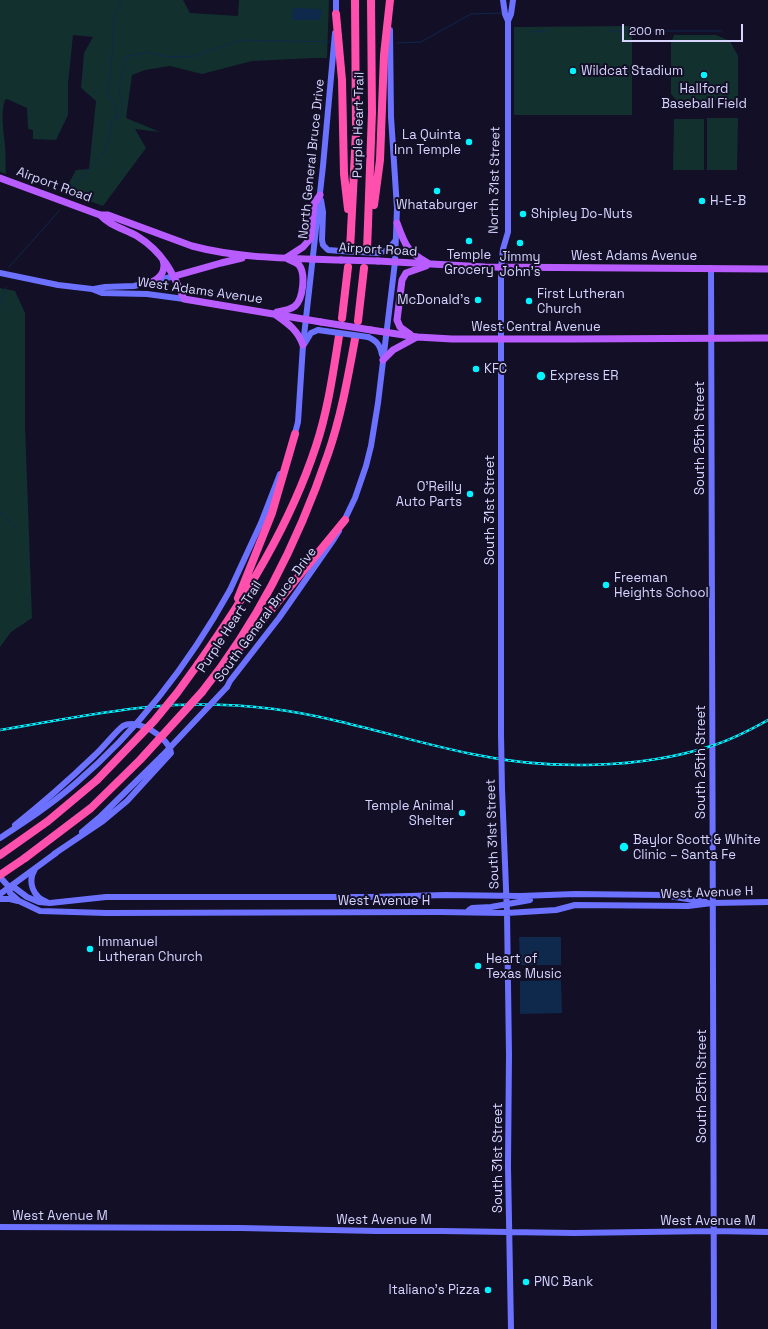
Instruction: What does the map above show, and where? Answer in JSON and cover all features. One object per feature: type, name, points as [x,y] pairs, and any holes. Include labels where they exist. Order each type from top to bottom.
[{"type":"highway","name":"Purple Heart Trail","points":[[350,250],[356,132],[355,0]]},
{"type":"highway","name":"Purple Heart Trail","points":[[371,0],[372,112],[368,248],[380,160],[384,54],[390,0]]},
{"type":"highway","points":[[336,14],[342,80],[344,174],[352,234]]},
{"type":"highway","points":[[342,318],[348,268]]},
{"type":"highway","points":[[358,321],[364,268]]},
{"type":"highway","name":"Purple Heart Trail","points":[[0,855],[53,817],[97,780],[154,721],[177,693],[229,620],[269,554],[298,494],[321,429],[333,378],[339,336]]},
{"type":"highway","name":"Purple Heart Trail","points":[[0,876],[92,808],[140,760],[202,692],[233,650],[286,559],[308,508],[328,453],[340,411],[355,338]]},
{"type":"highway","points":[[229,620],[272,513],[295,434]]},
{"type":"highway","points":[[202,692],[253,634],[345,520]]},
{"type":"main road","name":"North General Bruce Drive","points":[[306,319],[332,73],[336,0]]},
{"type":"main road","points":[[390,0],[390,117],[397,223],[395,262]]},
{"type":"main road","name":"North 31st Street","points":[[503,0],[505,14],[508,21]]},
{"type":"main road","name":"North 31st Street","points":[[500,338],[501,268],[503,248],[508,232],[508,21],[511,14],[513,0]]},
{"type":"main road","name":"Airport Road","points":[[0,178],[100,215],[108,215],[192,246],[221,253],[254,257],[378,261],[501,268]]},
{"type":"main road","points":[[320,194],[324,212],[322,240],[323,245],[328,250],[378,253],[388,250],[396,239]]},
{"type":"main road","points":[[285,258],[303,247],[310,238],[314,204],[320,194]]},
{"type":"main road","name":"Airport Road","points":[[100,215],[111,224],[128,231],[141,239],[162,258],[174,276],[184,299]]},
{"type":"main road","points":[[397,223],[410,251],[415,256],[430,264]]},
{"type":"main road","name":"Airport Road","points":[[174,276],[220,262],[254,257]]},
{"type":"main road","points":[[152,282],[158,279],[163,271],[164,266],[162,258]]},
{"type":"main road","points":[[273,313],[294,307],[298,302],[302,291],[302,271],[298,264],[285,258]]},
{"type":"main road","name":"South General Bruce Drive","points":[[0,894],[54,854],[101,816],[162,756],[227,687],[230,681],[279,618],[334,540],[355,498],[371,446],[378,402],[395,262]]},
{"type":"main road","points":[[416,337],[404,331],[400,327],[397,320],[402,280],[406,273],[430,264]]},
{"type":"main road","name":"West Adams Avenue","points":[[501,268],[768,268]]},
{"type":"main road","name":"South 25th Street","points":[[711,268],[710,409],[714,1329]]},
{"type":"main road","name":"West Adams Avenue","points":[[0,273],[58,285],[92,289],[102,293],[147,294],[306,319]]},
{"type":"main road","name":"West Adams Avenue","points":[[92,289],[134,286],[174,276]]},
{"type":"main road","points":[[273,313],[294,329],[300,336],[304,345]]},
{"type":"main road","points":[[0,838],[33,817],[76,784],[132,728],[164,691],[204,635],[230,590],[261,524],[295,434],[298,422],[306,319]]},
{"type":"main road","name":"West Central Avenue","points":[[306,319],[370,334],[387,332],[416,337],[570,339],[768,338]]},
{"type":"main road","points":[[304,345],[311,333],[318,330],[370,334],[381,348],[383,360]]},
{"type":"main road","points":[[383,360],[393,350],[416,337]]},
{"type":"main road","name":"South 31st Street","points":[[500,338],[502,789],[507,913],[511,1329]]},
{"type":"main road","points":[[0,838],[50,796],[96,754],[123,726],[130,725],[149,729],[165,740],[171,749],[171,753],[127,801],[103,821],[54,854]]},
{"type":"main road","points":[[35,868],[32,874],[31,882],[33,890],[37,896],[50,903]]},
{"type":"main road","name":"West Avenue H","points":[[0,876],[9,887],[10,893],[19,901],[40,911],[106,913],[507,913],[556,910],[575,906],[688,906],[712,903],[768,902]]},
{"type":"main road","name":"West Avenue H","points":[[9,887],[15,888],[27,897],[39,902],[50,903],[106,897],[506,896],[575,894],[655,895],[712,903]]},
{"type":"main road","points":[[466,912],[472,908],[491,907],[506,903],[537,899],[547,895]]},
{"type":"main road","points":[[0,899],[19,901]]},
{"type":"main road","name":"West Avenue M","points":[[0,1227],[241,1228],[574,1233],[713,1231],[768,1232]]},
{"type":"green space","points":[[0,0],[183,0],[190,13],[238,16],[239,0],[329,0],[327,58],[252,61],[202,74],[170,66],[145,70],[132,75],[126,118],[160,132],[135,129],[146,148],[103,206],[64,192],[76,170],[89,169],[96,101],[81,88],[84,53],[93,37],[73,35],[68,84],[68,115],[56,140],[33,139],[33,130],[28,129],[27,108],[7,99],[5,100],[3,129],[6,174],[0,172]]},
{"type":"green space","name":"Wildcat Stadium","points":[[632,26],[632,115],[514,115],[514,27]]},
{"type":"green space","name":"Hallford Baseball Field","points":[[674,35],[716,35],[730,41],[738,56],[738,100],[676,100],[671,94],[671,43]]},
{"type":"green space","points":[[707,118],[738,118],[737,170],[707,170]]},
{"type":"green space","points":[[674,119],[704,119],[704,170],[673,170]]},
{"type":"green space","points":[[0,288],[15,291],[25,313],[25,425],[32,618],[11,632],[0,647]]},
{"type":"water","points":[[294,8],[320,9],[322,10],[320,20],[292,20]]},
{"type":"water","points":[[519,937],[561,937],[561,965],[520,965]]},
{"type":"water","points":[[561,980],[562,1013],[520,1014],[520,981]]},
{"type":"waterway","points":[[65,194],[101,156],[107,147],[112,121],[116,118],[116,110],[107,90],[111,74],[114,17],[122,0]]},
{"type":"waterway","points":[[397,43],[421,42],[471,14],[501,13]]},
{"type":"waterway","points":[[530,32],[546,31]]},
{"type":"waterway","points":[[610,31],[721,31]]},
{"type":"waterway","points":[[116,118],[120,117],[123,111],[123,104],[119,90],[121,78],[125,69],[125,57],[149,52],[168,57],[195,56],[241,40],[329,42]]},
{"type":"waterway","points":[[9,267],[60,210]]},
{"type":"waterway","points":[[0,306],[6,287]]},
{"type":"waterway","points":[[0,512],[17,528]]},
{"type":"railway","points":[[0,730],[92,714],[148,707],[195,705],[242,706],[274,709],[325,718],[426,744],[505,760],[564,765],[595,765],[625,763],[684,754],[726,741],[768,720]]},
{"type":"place","name":"Wildcat Stadium","points":[[573,71]]},
{"type":"place","name":"Hallford Baseball Field","points":[[704,75]]},
{"type":"place","name":"La Quinta Inn Temple","points":[[469,142]]},
{"type":"place","name":"Whataburger","points":[[437,191]]},
{"type":"place","name":"H-E-B","points":[[702,201]]},
{"type":"place","name":"Shipley Do-Nuts","points":[[523,214]]},
{"type":"place","name":"Temple Grocery","points":[[469,241]]},
{"type":"place","name":"Jimmy John's","points":[[520,243]]},
{"type":"place","name":"McDonald's","points":[[478,300]]},
{"type":"place","name":"First Lutheran Church","points":[[529,301]]},
{"type":"place","name":"KFC","points":[[476,369]]},
{"type":"place","name":"Express ER","points":[[541,376]]},
{"type":"place","name":"O'Reilly Auto Parts","points":[[470,494]]},
{"type":"place","name":"Freeman Heights School","points":[[606,585]]},
{"type":"place","name":"Temple Animal Shelter","points":[[462,813]]},
{"type":"place","name":"Baylor Scott & White Clinic – Santa Fe","points":[[624,847]]},
{"type":"place","name":"Immanuel Lutheran Church","points":[[90,949]]},
{"type":"place","name":"Heart of Texas Music","points":[[478,966]]},
{"type":"place","name":"PNC Bank","points":[[526,1282]]},
{"type":"place","name":"Italiano's Pizza","points":[[488,1290]]}]
